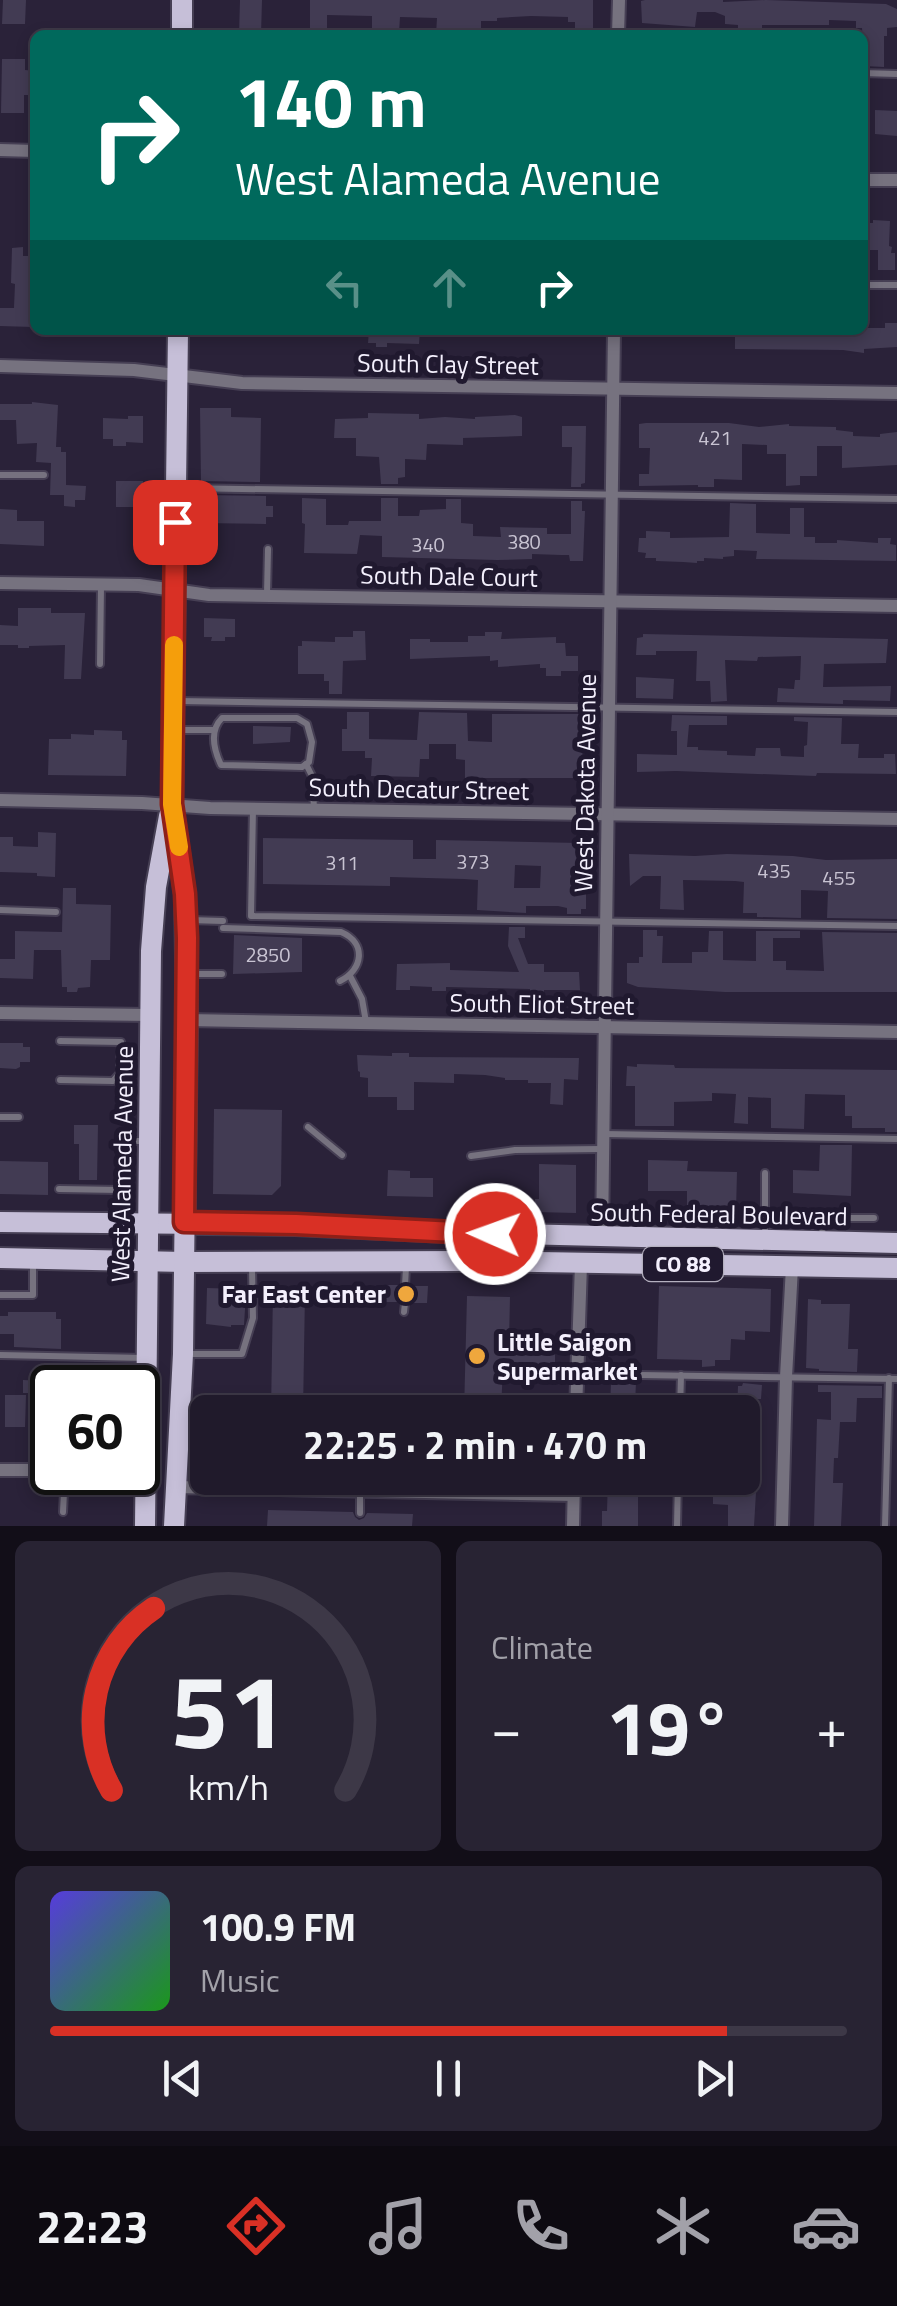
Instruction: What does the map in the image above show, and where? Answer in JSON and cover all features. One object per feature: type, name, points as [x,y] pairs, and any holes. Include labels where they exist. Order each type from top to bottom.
[{"type":"main road","points":[[182,0],[182,30]]},
{"type":"main road","name":"West Alameda Avenue","points":[[174,1526],[182,1354],[187,1020],[186,920],[172,804],[178,335]]},
{"type":"main road","name":"West Alameda Avenue","points":[[145,1365],[154,898],[172,804]]},
{"type":"main road","name":"South Federal Boulevard","points":[[0,1222],[296,1224],[602,1237],[897,1243]]},
{"type":"main road","name":"South Federal Boulevard","points":[[0,1258],[897,1268]]},
{"type":"main road","name":"West Alameda Avenue","points":[[143,1495],[145,1526]]},
{"type":"street","points":[[618,30],[619,0]]},
{"type":"street","points":[[0,150],[30,151]]},
{"type":"street","points":[[868,180],[897,180]]},
{"type":"street","name":"West Dakota Avenue","points":[[602,1237],[614,335]]},
{"type":"street","name":"South Clay Street","points":[[0,366],[105,368],[242,384],[897,393]]},
{"type":"street","name":"South Dale Court","points":[[0,582],[101,584],[267,596],[897,606]]},
{"type":"street","name":"South Decatur Street","points":[[0,800],[897,819]]},
{"type":"street","points":[[0,1014],[149,1016]]},
{"type":"street","name":"South Eliot Street","points":[[187,1020],[897,1032]]},
{"type":"street","points":[[576,1395],[581,1264]]},
{"type":"street","points":[[782,1526],[792,1267]]},
{"type":"street","points":[[0,1470],[30,1470]]},
{"type":"street","points":[[174,1487],[190,1486]]},
{"type":"street","points":[[573,1526],[574,1495]]},
{"type":"lane","points":[[868,74],[897,74]]},
{"type":"lane","points":[[868,284],[897,285]]},
{"type":"lane","points":[[0,474],[44,475]]},
{"type":"lane","points":[[176,488],[897,499]]},
{"type":"lane","points":[[267,596],[268,549]]},
{"type":"lane","points":[[100,664],[101,584]]},
{"type":"lane","points":[[173,701],[897,712]]},
{"type":"lane","points":[[222,718],[297,718],[306,724],[312,742],[309,762],[302,767],[222,765],[214,751],[214,730],[222,718]]},
{"type":"lane","points":[[172,730],[214,730]]},
{"type":"lane","points":[[306,764],[312,776],[314,809]]},
{"type":"lane","points":[[253,808],[250,916],[897,926]]},
{"type":"lane","points":[[0,910],[56,912]]},
{"type":"lane","points":[[186,920],[341,932],[358,944],[360,955],[358,966],[340,981]]},
{"type":"lane","points":[[186,974],[222,974]]},
{"type":"lane","points":[[350,976],[362,999],[366,1024]]},
{"type":"lane","points":[[60,1041],[121,1042],[120,1073],[113,1080],[60,1080]]},
{"type":"lane","points":[[0,1116],[19,1116]]},
{"type":"lane","points":[[308,1127],[342,1155]]},
{"type":"lane","points":[[602,1134],[897,1139]]},
{"type":"lane","points":[[58,1190],[120,1190],[121,1141],[148,1141]]},
{"type":"lane","points":[[471,1156],[515,1150],[602,1149]]},
{"type":"lane","points":[[764,1240],[765,1173]]},
{"type":"lane","points":[[471,1206],[495,1211],[516,1206]]},
{"type":"lane","points":[[822,1240],[823,1218],[874,1218]]},
{"type":"lane","points":[[0,1295],[33,1295],[33,1260]]},
{"type":"lane","points":[[405,1286],[406,1261]]},
{"type":"lane","points":[[182,1354],[242,1354],[253,1318],[252,1262]]},
{"type":"lane","points":[[0,1355],[145,1358]]},
{"type":"lane","points":[[576,1374],[893,1378],[886,1526]]},
{"type":"lane","points":[[680,1395],[681,1375]]},
{"type":"lane","points":[[64,1495],[64,1512]]},
{"type":"lane","points":[[360,1495],[360,1513]]},
{"type":"lane","points":[[677,1526],[678,1495]]},
{"type":"building","points":[[3,0],[26,0],[25,24],[2,24]]},
{"type":"building","points":[[240,0],[262,0],[261,30],[239,30]]},
{"type":"building","points":[[310,0],[593,0],[593,30],[575,30],[575,22],[568,22],[568,17],[531,16],[481,21],[481,30],[436,30],[437,18],[400,17],[399,30],[372,30],[372,16],[327,15],[327,30],[310,30]]},
{"type":"building","points":[[641,1],[886,4],[897,9],[897,27],[887,28],[884,36],[884,67],[868,66],[868,30],[856,28],[856,21],[738,28],[725,24],[725,16],[715,12],[697,12],[695,27],[642,23]]},
{"type":"building","points":[[2,59],[25,59],[25,70],[30,70],[30,95],[24,95],[24,113],[1,113]]},
{"type":"building","points":[[875,110],[897,111],[897,136],[875,134]]},
{"type":"building","points":[[890,221],[889,246],[891,253],[895,253],[895,270],[878,270],[878,250],[868,250],[868,223]]},
{"type":"building","points":[[23,247],[23,256],[30,256],[30,327],[0,326],[0,308],[14,308],[12,248]]},
{"type":"building","points":[[885,323],[897,323],[897,347],[864,349],[864,353],[735,349],[735,335],[868,335],[868,328],[885,328]]},
{"type":"building","points":[[369,335],[420,335],[419,344],[387,343],[387,347],[376,347],[376,343],[368,343]]},
{"type":"building","points":[[0,404],[58,405],[56,447],[66,452],[66,485],[86,486],[85,500],[75,500],[75,507],[64,506],[64,495],[50,495],[51,463],[36,462],[37,443],[17,444],[16,420],[0,420]]},
{"type":"building","points":[[200,408],[231,408],[231,417],[261,418],[260,482],[201,481]]},
{"type":"building","points":[[368,413],[419,414],[419,419],[515,415],[522,417],[522,436],[463,438],[463,445],[427,444],[426,460],[405,459],[405,477],[398,478],[398,484],[381,484],[379,457],[356,456],[356,438],[334,438],[335,419],[368,418]]},
{"type":"building","points":[[143,416],[143,443],[113,446],[113,439],[103,439],[103,418]]},
{"type":"building","points":[[639,424],[759,427],[789,424],[836,427],[853,432],[853,436],[880,437],[897,432],[897,465],[842,468],[842,446],[817,446],[817,476],[800,476],[800,485],[786,486],[786,454],[767,454],[767,445],[742,444],[742,480],[714,479],[714,487],[639,486],[639,474],[649,474],[650,448],[639,448]]},
{"type":"building","points":[[562,426],[586,426],[585,483],[581,487],[571,487],[572,447],[562,447]]},
{"type":"building","points":[[116,481],[143,481],[143,507],[116,507]]},
{"type":"building","points":[[200,495],[266,496],[266,506],[273,506],[273,517],[266,517],[266,524],[200,523]]},
{"type":"building","points":[[302,498],[326,499],[326,525],[381,521],[381,498],[398,498],[398,516],[419,516],[420,510],[446,509],[446,499],[461,499],[461,523],[473,524],[473,536],[501,537],[500,527],[547,528],[547,534],[571,534],[571,501],[582,501],[583,561],[570,561],[569,555],[532,554],[532,559],[497,560],[382,557],[382,536],[360,535],[357,554],[304,553]]},
{"type":"building","points":[[730,503],[756,504],[756,533],[790,534],[790,508],[804,508],[804,537],[815,537],[815,543],[878,543],[878,538],[891,538],[890,544],[896,545],[896,561],[756,559],[757,551],[734,550],[734,556],[704,558],[697,563],[656,561],[638,552],[639,538],[646,538],[646,531],[670,532],[670,538],[729,537]]},
{"type":"building","points":[[0,509],[17,510],[17,521],[44,521],[44,546],[0,544]]},
{"type":"building","points":[[18,608],[85,613],[81,679],[64,679],[65,645],[0,645],[0,625],[18,626]]},
{"type":"building","points":[[204,618],[235,619],[235,637],[211,641],[212,637],[204,637]]},
{"type":"building","points":[[353,631],[365,631],[366,660],[343,661],[342,694],[329,694],[329,681],[324,681],[324,674],[298,674],[298,646],[302,646],[302,641],[335,642],[335,637],[353,637]]},
{"type":"building","points":[[485,632],[502,632],[501,639],[556,637],[556,643],[565,643],[566,656],[578,656],[578,671],[546,676],[546,668],[540,668],[540,664],[498,667],[498,660],[490,661],[490,656],[410,659],[410,639],[468,642],[468,636],[485,636]]},
{"type":"building","points":[[643,634],[888,639],[886,663],[824,664],[823,687],[891,686],[890,701],[777,702],[778,688],[794,689],[795,680],[800,680],[801,656],[725,660],[727,701],[711,702],[710,681],[696,681],[697,651],[636,655],[637,638]]},
{"type":"building","points":[[636,677],[674,679],[673,699],[636,698]]},
{"type":"building","points":[[347,712],[369,712],[369,739],[417,740],[419,712],[467,713],[468,741],[492,742],[492,714],[580,714],[580,739],[584,739],[580,778],[465,778],[465,760],[456,759],[456,744],[429,744],[429,759],[420,759],[419,777],[371,776],[372,758],[365,758],[365,751],[342,751]]},
{"type":"building","points":[[672,715],[727,716],[727,725],[689,725],[687,747],[755,756],[756,748],[780,748],[781,756],[804,757],[808,722],[794,721],[794,717],[842,718],[841,744],[859,744],[858,758],[895,754],[896,774],[637,772],[637,754],[677,755]]},
{"type":"building","points":[[253,726],[291,727],[290,742],[253,744]]},
{"type":"building","points":[[94,730],[122,731],[122,740],[127,740],[126,776],[48,775],[49,739],[71,739],[71,734],[94,735]]},
{"type":"building","points":[[38,832],[56,833],[55,877],[0,872],[0,837],[13,837],[13,846],[38,847]]},
{"type":"building","points":[[263,838],[413,840],[413,859],[436,859],[436,840],[579,843],[586,909],[581,909],[581,914],[567,914],[567,908],[558,906],[526,906],[526,913],[477,910],[478,880],[390,877],[390,886],[263,884]],"holes":[[[515,865],[541,866],[540,888],[514,888]]]},
{"type":"building","points":[[629,854],[897,859],[897,919],[827,918],[828,891],[801,890],[801,918],[757,917],[757,913],[743,913],[744,882],[735,881],[683,880],[684,910],[660,909],[661,876],[643,876],[630,886]]},
{"type":"building","points":[[63,888],[76,888],[76,904],[111,905],[110,960],[91,960],[90,987],[78,988],[77,992],[67,992],[67,987],[62,987],[61,950],[34,950],[33,979],[0,978],[0,959],[15,959],[15,931],[62,932]]},
{"type":"building","points":[[509,927],[525,927],[525,938],[518,938],[528,964],[544,964],[544,972],[579,972],[580,990],[530,993],[530,989],[446,987],[446,991],[432,991],[432,987],[410,986],[410,990],[396,990],[397,964],[450,963],[450,970],[519,972],[508,946]]},
{"type":"building","points":[[643,930],[657,930],[657,936],[663,936],[662,963],[692,963],[692,952],[708,952],[709,931],[723,931],[723,960],[756,961],[756,931],[800,931],[800,938],[773,938],[773,961],[786,961],[786,970],[824,971],[822,932],[897,933],[897,992],[725,992],[638,987],[627,983],[627,963],[639,963],[639,957],[643,957]]},
{"type":"building","points":[[234,935],[302,938],[302,972],[233,974]]},
{"type":"building","points":[[0,1043],[23,1043],[23,1047],[30,1047],[30,1062],[20,1062],[16,1069],[0,1068]]},
{"type":"building","points":[[409,1053],[409,1057],[579,1058],[578,1080],[564,1079],[563,1105],[550,1104],[551,1083],[454,1074],[454,1083],[414,1082],[414,1110],[397,1110],[397,1097],[368,1097],[368,1078],[360,1077],[358,1071],[357,1055]]},
{"type":"building","points":[[627,1066],[675,1068],[897,1070],[897,1132],[852,1128],[852,1116],[845,1116],[845,1095],[805,1094],[804,1129],[771,1128],[771,1098],[748,1097],[748,1124],[734,1123],[736,1094],[712,1093],[712,1101],[674,1102],[674,1126],[635,1126],[635,1086],[626,1086]]},
{"type":"building","points":[[214,1109],[282,1110],[281,1186],[272,1195],[213,1194]]},
{"type":"building","points":[[74,1125],[98,1125],[97,1180],[79,1180],[79,1144],[74,1144]]},
{"type":"building","points":[[820,1145],[852,1145],[851,1196],[793,1193],[793,1170],[819,1171]]},
{"type":"building","points":[[648,1160],[688,1161],[687,1171],[737,1172],[736,1211],[687,1213],[687,1191],[648,1191]]},
{"type":"building","points":[[0,1161],[48,1162],[48,1195],[0,1194]]},
{"type":"building","points":[[539,1164],[576,1165],[576,1213],[535,1212]]},
{"type":"building","points":[[388,1170],[410,1171],[410,1178],[433,1178],[433,1197],[387,1196]]},
{"type":"building","name":"Far East Center","points":[[386,1285],[398,1285],[406,1293],[412,1286],[428,1286],[427,1303],[412,1303],[405,1296],[398,1302],[385,1302]]},
{"type":"building","points":[[659,1286],[771,1289],[770,1332],[745,1331],[745,1340],[731,1339],[730,1360],[715,1360],[715,1366],[702,1367],[702,1360],[657,1359]]},
{"type":"building","points":[[207,1288],[240,1289],[240,1293],[246,1293],[244,1325],[206,1324]]},
{"type":"building","points":[[273,1291],[305,1292],[303,1395],[271,1395]]},
{"type":"building","points":[[467,1296],[510,1297],[509,1342],[555,1343],[555,1366],[503,1365],[502,1395],[464,1395]]},
{"type":"building","points":[[808,1299],[821,1300],[821,1304],[850,1304],[848,1349],[858,1349],[857,1372],[806,1368]]},
{"type":"building","points":[[8,1312],[56,1312],[56,1319],[61,1319],[61,1349],[14,1347],[14,1334],[0,1334],[0,1316],[8,1316]]},
{"type":"building","points":[[44,1363],[121,1364],[121,1365]]},
{"type":"building","points":[[23,1380],[30,1380],[30,1393],[23,1393]]},
{"type":"building","points":[[611,1381],[636,1382],[635,1395],[611,1395]]},
{"type":"building","points":[[762,1385],[761,1399],[760,1395],[738,1395],[738,1386]]},
{"type":"building","points":[[818,1385],[882,1386],[882,1398],[857,1398],[856,1422],[840,1422],[833,1483],[843,1483],[841,1526],[814,1526],[817,1419],[831,1420],[831,1392],[818,1392]]},
{"type":"building","points":[[5,1395],[26,1395],[25,1427],[5,1427]]},
{"type":"building","points":[[607,1495],[638,1495],[638,1526],[602,1526],[602,1511],[607,1511]]},
{"type":"building","points":[[756,1495],[754,1526],[728,1526],[728,1505],[713,1504],[713,1496],[700,1496]]},
{"type":"building","points":[[268,1510],[353,1512],[359,1520],[367,1513],[413,1514],[412,1526],[267,1526]]},
{"type":"slow traffic","points":[[174,645],[172,804],[179,847]]},
{"type":"place","name":"Far East Center","points":[[406,1294]]},
{"type":"place","name":"Little Saigon Supermarket","points":[[477,1356]]},
{"type":"route","points":[[175,522],[172,804],[181,857],[187,938],[184,1222],[495,1234]]}]
